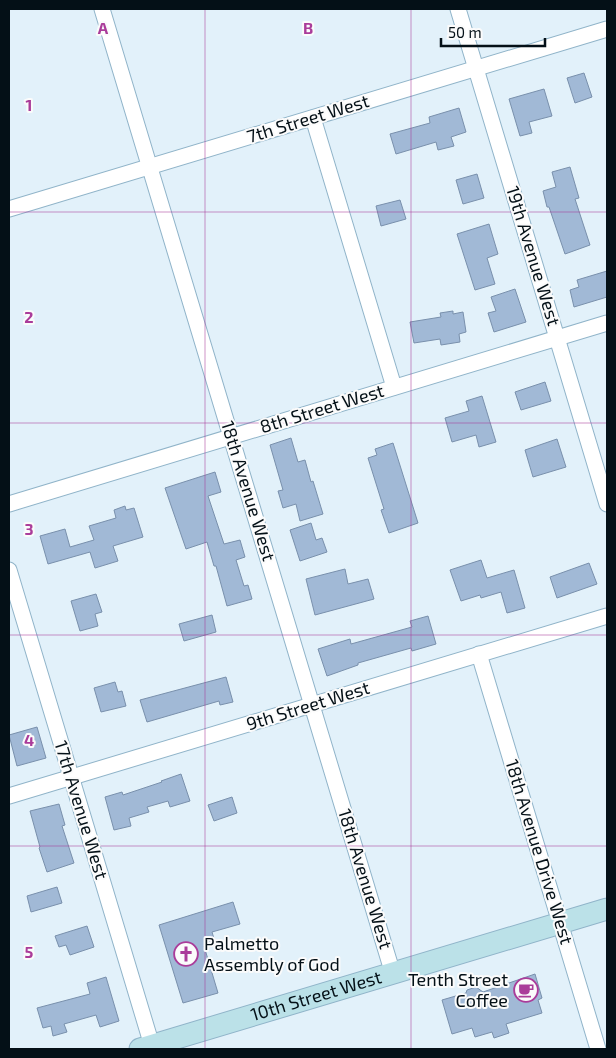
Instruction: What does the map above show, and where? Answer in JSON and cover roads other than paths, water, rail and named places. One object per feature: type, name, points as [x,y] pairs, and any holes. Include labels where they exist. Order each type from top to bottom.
[{"type":"street","name":"18th Avenue West","points":[[102,9],[393,974]]},
{"type":"street","name":"19th Avenue West","points":[[458,9],[607,504]]},
{"type":"street","name":"7th Street West","points":[[9,209],[607,29]]},
{"type":"street","points":[[313,118],[394,388]]},
{"type":"street","name":"8th Street West","points":[[9,504],[607,323]]},
{"type":"street","name":"17th Avenue West","points":[[9,570],[71,777],[148,1048]]},
{"type":"street","name":"9th Street West","points":[[9,796],[607,616]]},
{"type":"street","name":"18th Avenue Drive West","points":[[479,654],[598,1049]]},
{"type":"street","name":"10th Street West","points":[[148,1048],[607,909]]},
{"type":"place","name":"Palmetto Assembly of God","points":[[186,954]]},
{"type":"place","name":"Tenth Street Coffee","points":[[526,990]]}]
